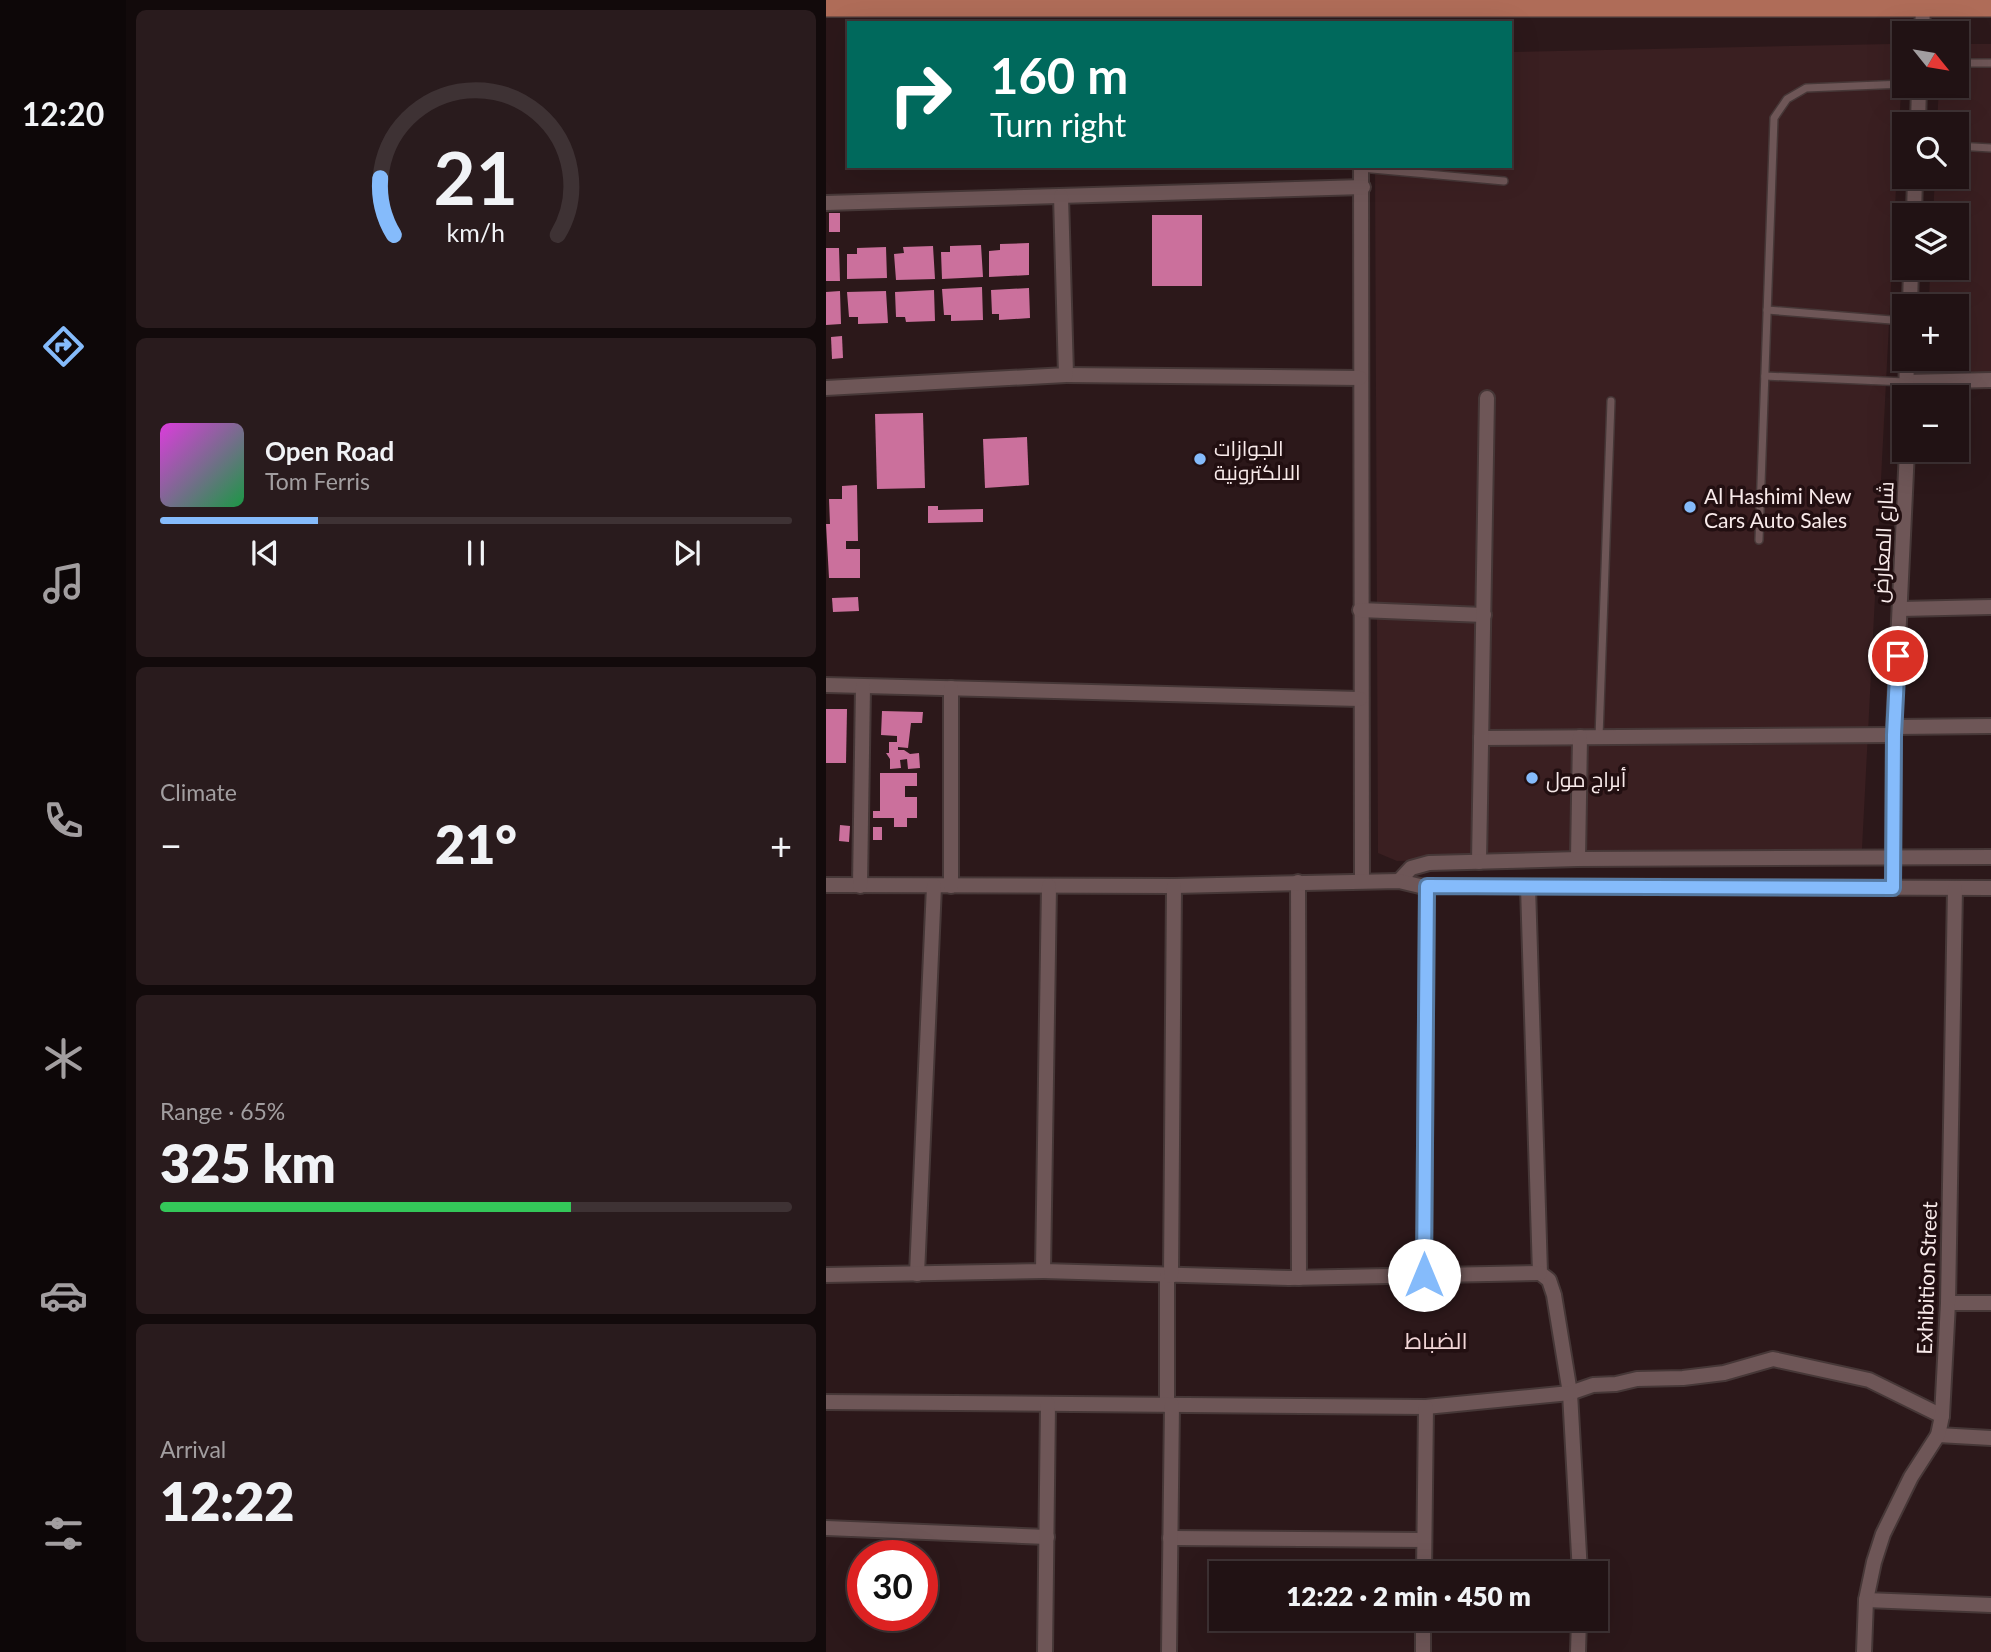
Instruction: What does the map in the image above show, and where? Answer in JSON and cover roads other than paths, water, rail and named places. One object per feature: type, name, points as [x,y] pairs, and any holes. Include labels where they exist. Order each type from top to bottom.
[{"type":"main road","points":[[826,6],[1359,15],[1991,6]]},
{"type":"street","points":[[1922,21],[1923,6]]},
{"type":"street","points":[[1361,168],[1362,881]]},
{"type":"street","points":[[826,202],[1363,187]]},
{"type":"street","points":[[1061,196],[1066,375]]},
{"type":"street","points":[[826,388],[1066,375],[1360,378]]},
{"type":"street","points":[[1948,385],[1991,380]]},
{"type":"street","points":[[1479,862],[1487,398]]},
{"type":"street","name":"شارع المعارض","points":[[1893,888],[1894,731],[1906,462]]},
{"type":"street","points":[[1900,609],[1991,607]]},
{"type":"street","points":[[1360,610],[1483,615]]},
{"type":"street","points":[[826,685],[1360,699]]},
{"type":"street","points":[[860,886],[863,686]]},
{"type":"street","points":[[951,688],[951,886]]},
{"type":"street","points":[[1481,738],[1894,731],[1991,726]]},
{"type":"street","points":[[1578,859],[1580,737]]},
{"type":"street","points":[[1399,881],[1411,868],[1420,864],[1578,859],[1991,857]]},
{"type":"street","points":[[826,886],[1174,886],[1399,881],[1413,886],[1991,888]]},
{"type":"street","points":[[1298,882],[1300,1278]]},
{"type":"street","points":[[917,1274],[934,886]]},
{"type":"street","points":[[1043,1272],[1049,886]]},
{"type":"street","points":[[1169,1652],[1169,1276],[1174,886]]},
{"type":"street","points":[[1424,1275],[1427,886]]},
{"type":"street","points":[[1528,887],[1540,1273]]},
{"type":"street","name":"Exhibition Street","points":[[1864,1652],[1866,1600],[1874,1562],[1911,1476],[1938,1436],[1942,1416],[1948,1303],[1955,888]]},
{"type":"street","points":[[826,1275],[1043,1272],[1300,1278],[1540,1273],[1549,1280],[1554,1295],[1570,1393],[1579,1561]]},
{"type":"street","points":[[1948,1303],[1991,1303]]},
{"type":"street","points":[[826,1402],[1426,1407],[1570,1393],[1592,1385],[1724,1373],[1773,1359],[1869,1380],[1942,1416]]},
{"type":"street","points":[[1045,1652],[1048,1404]]},
{"type":"street","points":[[1424,1561],[1426,1407]]},
{"type":"street","points":[[1938,1436],[1991,1438]]},
{"type":"street","points":[[826,1528],[1047,1537]]},
{"type":"street","points":[[1170,1538],[1424,1540]]},
{"type":"street","points":[[1866,1600],[1991,1605]]},
{"type":"street","points":[[1423,1631],[1423,1652]]},
{"type":"street","points":[[1577,1652],[1578,1631]]},
{"type":"lane","points":[[1969,63],[1991,63]]},
{"type":"lane","points":[[1759,540],[1774,118],[1787,99],[1806,88],[1892,84]]},
{"type":"lane","points":[[1969,147],[1991,148]]},
{"type":"lane","points":[[1371,168],[1504,181]]},
{"type":"lane","points":[[1767,310],[1892,320]]},
{"type":"lane","points":[[1765,376],[1892,389]]},
{"type":"lane","points":[[1600,737],[1611,401]]},
{"type":"place","name":"الجوازات الالكترونية","points":[[1200,459]]},
{"type":"place","name":"Al Hashimi New Cars Auto Sales","points":[[1690,507]]},
{"type":"place","name":"أبراج مول","points":[[1532,778]]},
{"type":"district","name":"الضباط","points":[[1436,1340]]}]
